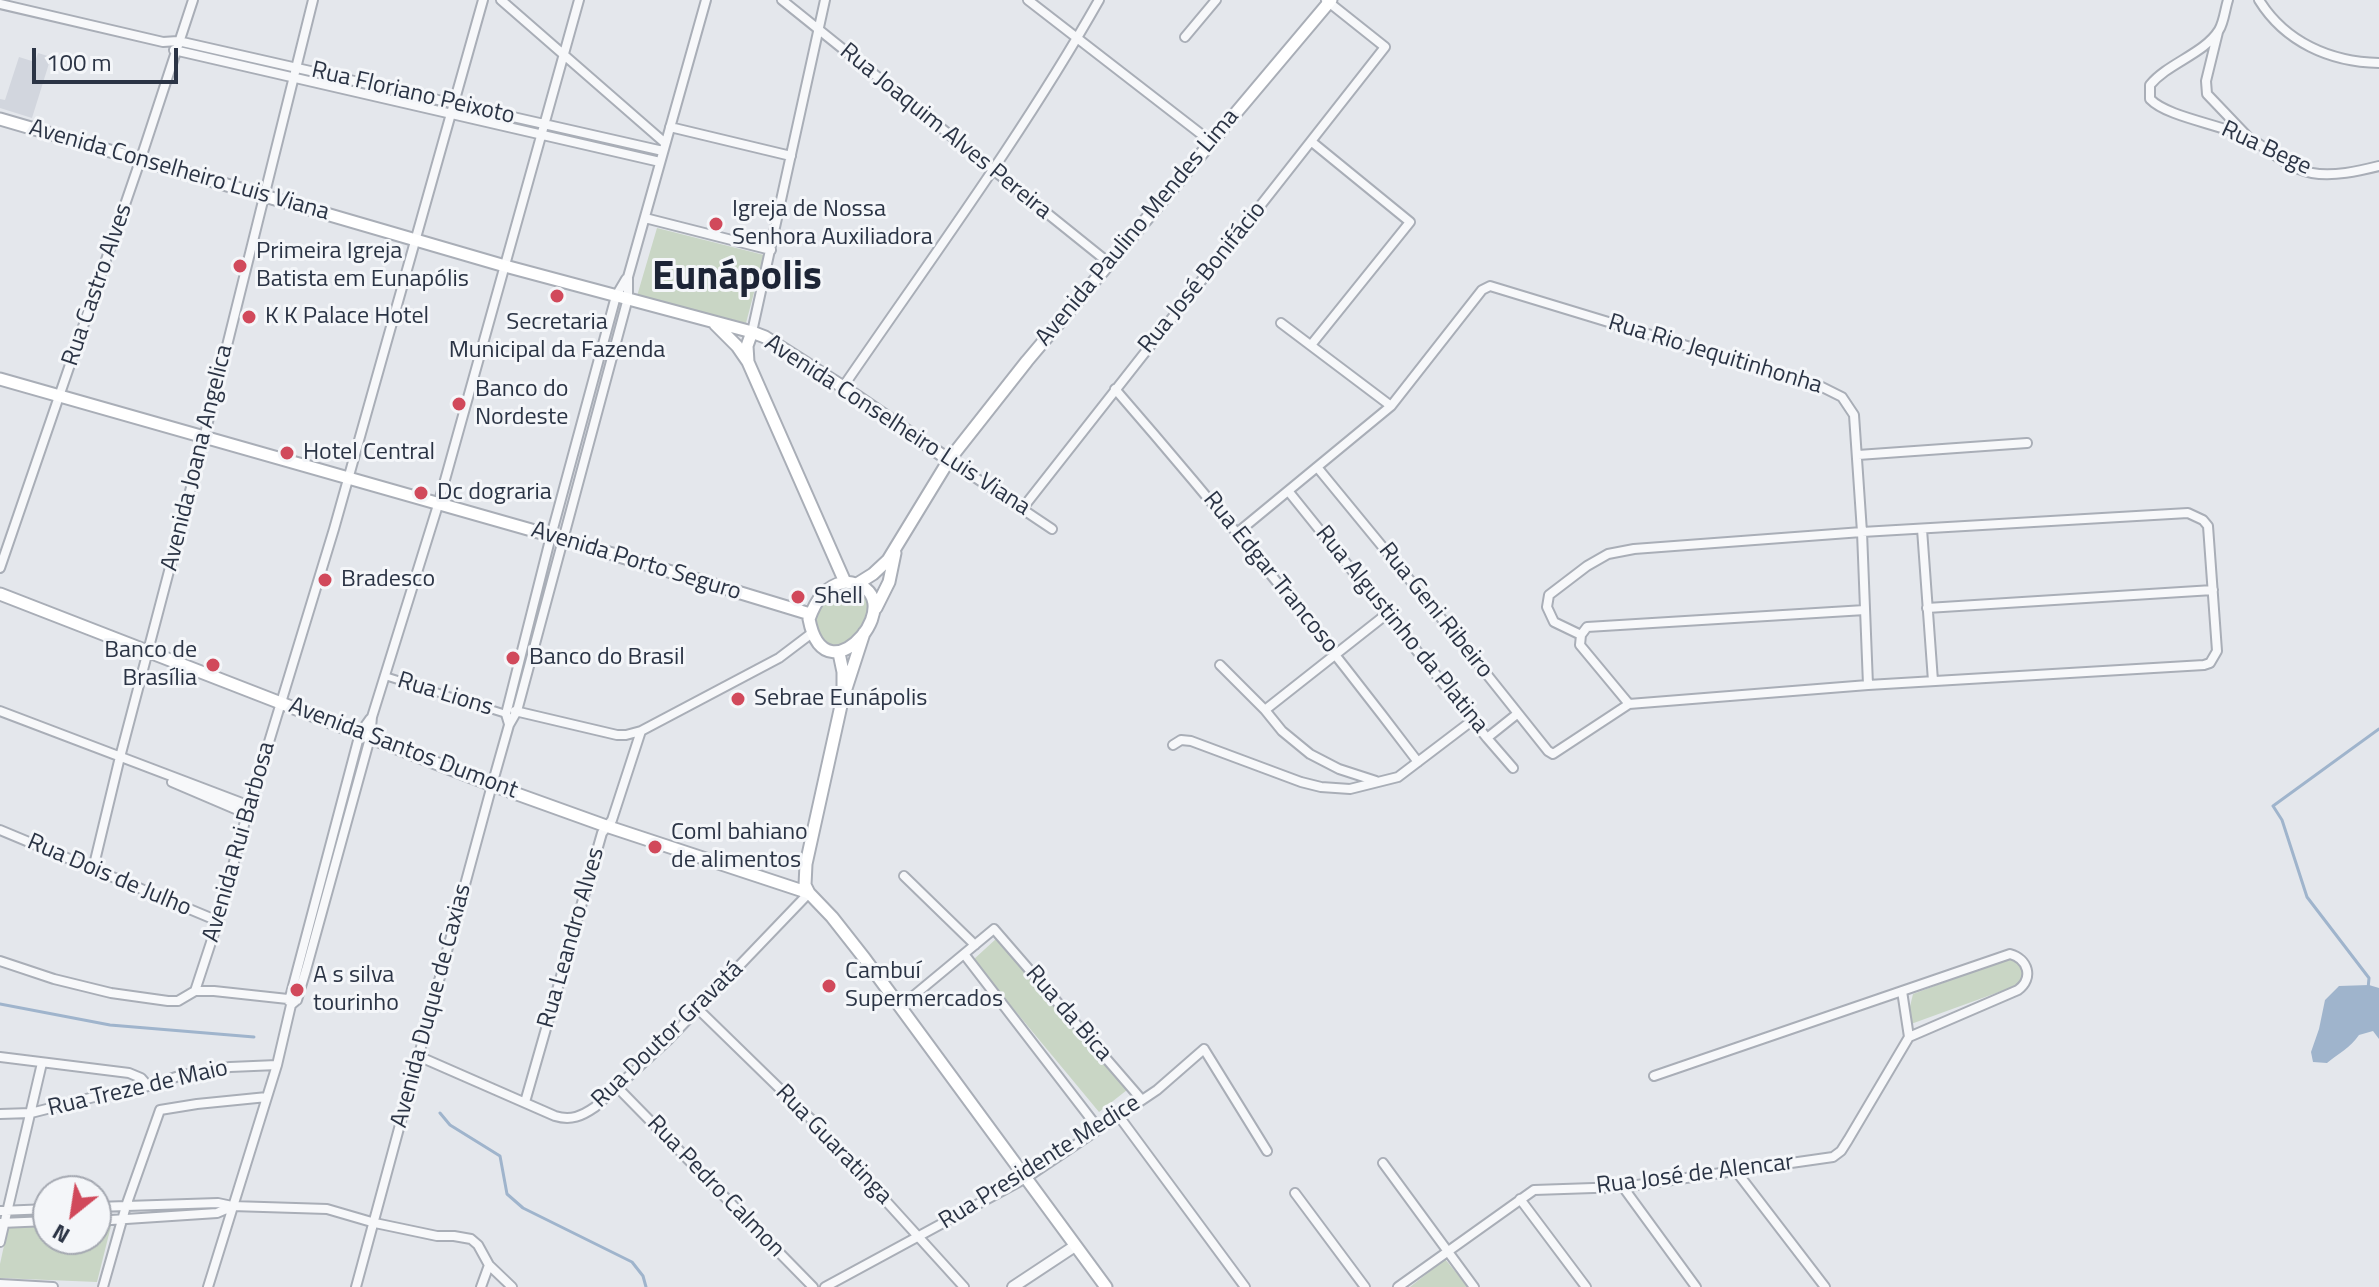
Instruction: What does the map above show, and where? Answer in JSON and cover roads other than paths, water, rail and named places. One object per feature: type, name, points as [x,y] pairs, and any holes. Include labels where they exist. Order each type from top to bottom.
[{"type":"main road","name":"Avenida Paulino Mendes Lima","points":[[896,549],[949,460],[1027,361],[1329,1]]},
{"type":"main road","name":"Avenida Conselheiro Luis Viana","points":[[0,119],[505,266],[752,332],[765,337],[843,387],[949,460]]},
{"type":"main road","points":[[713,322],[748,362],[851,583],[870,591],[874,612]]},
{"type":"main road","points":[[748,362],[747,346],[752,332]]},
{"type":"main road","name":"Avenida Porto Seguro","points":[[0,379],[557,538],[810,614]]},
{"type":"main road","points":[[864,633],[849,648],[839,653],[830,651],[821,646],[812,633],[810,614],[823,592],[836,584],[851,583],[880,568],[896,549]]},
{"type":"main road","points":[[896,549],[889,582],[864,633],[842,701],[806,864],[805,885],[900,1007],[1106,1287]]},
{"type":"main road","name":"Avenida Santos Dumont","points":[[0,594],[492,785],[809,893]]},
{"type":"main road","points":[[839,653],[843,672],[842,701]]},
{"type":"street","name":"Rua Castro Alves","points":[[0,568],[193,0]]},
{"type":"street","name":"Avenida Joana Angelica","points":[[93,869],[313,0]]},
{"type":"street","name":"Avenida Rui Barbosa","points":[[195,991],[348,479],[483,0]]},
{"type":"street","points":[[501,0],[664,147]]},
{"type":"street","points":[[292,1001],[328,892],[365,736],[438,505],[579,0]]},
{"type":"street","name":"Avenida Duque de Caxias","points":[[509,725],[506,714],[706,0]]},
{"type":"street","name":"Rua Joaquim Alves Pereira","points":[[782,0],[1109,263]]},
{"type":"street","points":[[752,332],[825,0]]},
{"type":"street","points":[[1028,0],[1210,141]]},
{"type":"street","points":[[843,387],[992,169],[1078,38],[1099,0]]},
{"type":"street","points":[[1185,37],[1216,0]]},
{"type":"street","points":[[2228,0],[2206,81],[2207,94],[2251,139]]},
{"type":"street","points":[[2259,0],[2277,24],[2317,51],[2340,59],[2379,63]]},
{"type":"street","name":"Rua José Bonifácio","points":[[1022,509],[1385,47],[1329,1]]},
{"type":"street","name":"Rua Floriano Peixoto","points":[[0,4],[163,42],[178,41],[545,124],[664,147]]},
{"type":"street","name":"Rua Bege","points":[[2218,31],[2182,60],[2159,73],[2150,85],[2150,99],[2163,109],[2251,139],[2293,167],[2310,173],[2379,166]]},
{"type":"street","name":"Rua Floriano Peixoto","points":[[163,42],[175,51],[660,162]]},
{"type":"street","points":[[670,127],[791,156]]},
{"type":"street","points":[[1311,345],[1410,222],[1312,142]]},
{"type":"street","points":[[645,218],[771,250]]},
{"type":"street","name":"Rua Rio Jequitinhonha","points":[[1391,406],[1482,290],[1490,286],[1833,390],[1849,405],[1854,415],[1868,685]]},
{"type":"street","points":[[1237,533],[1391,406],[1281,323]]},
{"type":"street","name":"Rua Edgar Trancoso","points":[[1115,389],[1336,654],[1418,762]]},
{"type":"street","points":[[1858,455],[2027,443]]},
{"type":"street","name":"Avenida Conselheiro Luis Viana","points":[[949,460],[1052,529]]},
{"type":"street","name":"Rua Geni Ribeiro","points":[[1317,467],[1548,751],[1553,754],[1629,704]]},
{"type":"street","name":"Rua Algustinho da Platina","points":[[1289,492],[1513,768]]},
{"type":"street","points":[[1581,635],[1554,622],[1547,607],[1549,595],[1608,554],[1634,549],[1862,532],[2188,513],[2208,526],[2217,651],[2210,663],[1629,704],[1580,645],[1581,635],[1587,627],[1865,610]]},
{"type":"street","points":[[1922,529],[1933,681]]},
{"type":"street","name":"Avenida Duque de Caxias","points":[[356,1287],[492,785],[509,725],[517,711],[557,538]]},
{"type":"street","points":[[1927,608],[2213,590]]},
{"type":"street","points":[[1265,710],[1388,613]]},
{"type":"street","points":[[506,714],[517,711],[626,735],[641,731],[779,658],[812,633]]},
{"type":"street","points":[[1220,665],[1282,731],[1310,754],[1339,769],[1376,781]]},
{"type":"street","name":"Rua Lions","points":[[385,676],[506,714]]},
{"type":"street","points":[[0,713],[249,810]]},
{"type":"street","points":[[1487,738],[1517,714]]},
{"type":"street","points":[[1173,745],[1181,740],[1191,741],[1321,787],[1350,789],[1398,777],[1473,720]]},
{"type":"street","name":"Rua Leandro Alves","points":[[525,1102],[602,833],[612,820],[641,731]]},
{"type":"street","points":[[208,1287],[277,1065],[317,889],[346,808]]},
{"type":"street","name":"Rua Dois de Julho","points":[[0,830],[218,921]]},
{"type":"street","points":[[900,1007],[975,945],[904,876]]},
{"type":"street","points":[[317,889],[328,892]]},
{"type":"street","name":"Rua Doutor Gravatá","points":[[418,1056],[555,1116],[575,1118],[595,1107],[617,1087],[698,1009],[809,893]]},
{"type":"street","name":"Rua da Bica","points":[[975,945],[994,929],[1142,1100]]},
{"type":"street","points":[[964,954],[1098,1128]]},
{"type":"street","points":[[1654,1076],[1902,991],[2010,954],[2021,959],[2028,970],[2027,982],[2018,990],[1909,1037],[1902,991]]},
{"type":"street","points":[[0,961],[111,993],[168,1001],[178,1001],[195,991],[214,991],[292,1001]]},
{"type":"street","name":"Rua Guaratinga","points":[[698,1009],[816,1124],[964,1287]]},
{"type":"street","name":"Rua José de Alencar","points":[[1398,1287],[1534,1190],[1623,1187],[1833,1157],[1848,1140],[1909,1037]]},
{"type":"street","name":"Rua Presidente Medice","points":[[825,1287],[1026,1178],[1157,1090],[1204,1049],[1267,1151]]},
{"type":"street","points":[[0,1057],[129,1073],[141,1078],[148,1086]]},
{"type":"street","points":[[0,1242],[4,1210],[42,1063]]},
{"type":"street","name":"Rua Treze de Maio","points":[[0,1114],[31,1113],[182,1075],[230,1067],[277,1065]]},
{"type":"street","name":"Rua Pedro Calmon","points":[[617,1087],[813,1287]]},
{"type":"street","points":[[103,1287],[126,1206],[160,1110],[267,1097]]},
{"type":"street","points":[[1118,1115],[1245,1287]]},
{"type":"street","points":[[1383,1163],[1474,1287]]},
{"type":"street","points":[[1736,1171],[1825,1287]]},
{"type":"street","points":[[1623,1187],[1696,1287]]},
{"type":"street","points":[[1295,1193],[1365,1287]]},
{"type":"street","points":[[1520,1199],[1586,1287]]},
{"type":"street","points":[[112,1206],[218,1203],[327,1209],[437,1236],[471,1239],[489,1265],[512,1287]]},
{"type":"street","points":[[112,1221],[217,1213],[232,1206]]},
{"type":"street","points":[[4,1210],[32,1209]]},
{"type":"street","points":[[2,1223],[32,1222]]},
{"type":"street","points":[[1013,1287],[1075,1246]]},
{"type":"street","points":[[481,1287],[489,1265]]},
{"type":"street","points":[[0,1284],[53,1287]]},
{"type":"water","points":[[2369,985],[2379,988],[2379,1039],[2373,1031],[2359,1035],[2327,1063],[2313,1062],[2311,1052],[2325,1000],[2339,986]]},
{"type":"waterway","points":[[2368,989],[2369,978],[2307,897],[2282,820],[2273,806],[2379,729]]},
{"type":"waterway","points":[[0,1004],[110,1025],[254,1037]]},
{"type":"waterway","points":[[440,1113],[450,1125],[500,1156],[507,1194],[523,1208],[632,1262],[643,1276],[646,1287]]},
{"type":"place","name":"Igreja de Nossa Senhora Auxiliadora","points":[[716,224]]},
{"type":"place","name":"Primeira Igreja Batista em Eunapólis","points":[[240,266]]},
{"type":"place","name":"Secretaria Municipal da Fazenda","points":[[557,296]]},
{"type":"place","name":"K K Palace Hotel","points":[[249,317]]},
{"type":"place","name":"Banco do Nordeste","points":[[459,404]]},
{"type":"place","name":"Hotel Central","points":[[287,453]]},
{"type":"place","name":"Dc dograria","points":[[421,493]]},
{"type":"place","name":"Bradesco","points":[[325,580]]},
{"type":"place","name":"Shell","points":[[798,597]]},
{"type":"place","name":"Banco do Brasil","points":[[513,658]]},
{"type":"place","name":"Banco de Brasília","points":[[213,665]]},
{"type":"place","name":"Sebrae Eunápolis","points":[[738,699]]},
{"type":"place","name":"Coml bahiano de alimentos","points":[[655,847]]},
{"type":"place","name":"Cambuí Supermercados","points":[[829,986]]},
{"type":"place","name":"A s silva tourinho","points":[[297,990]]},
{"type":"district","name":"Eunápolis","points":[[737,279]]}]
